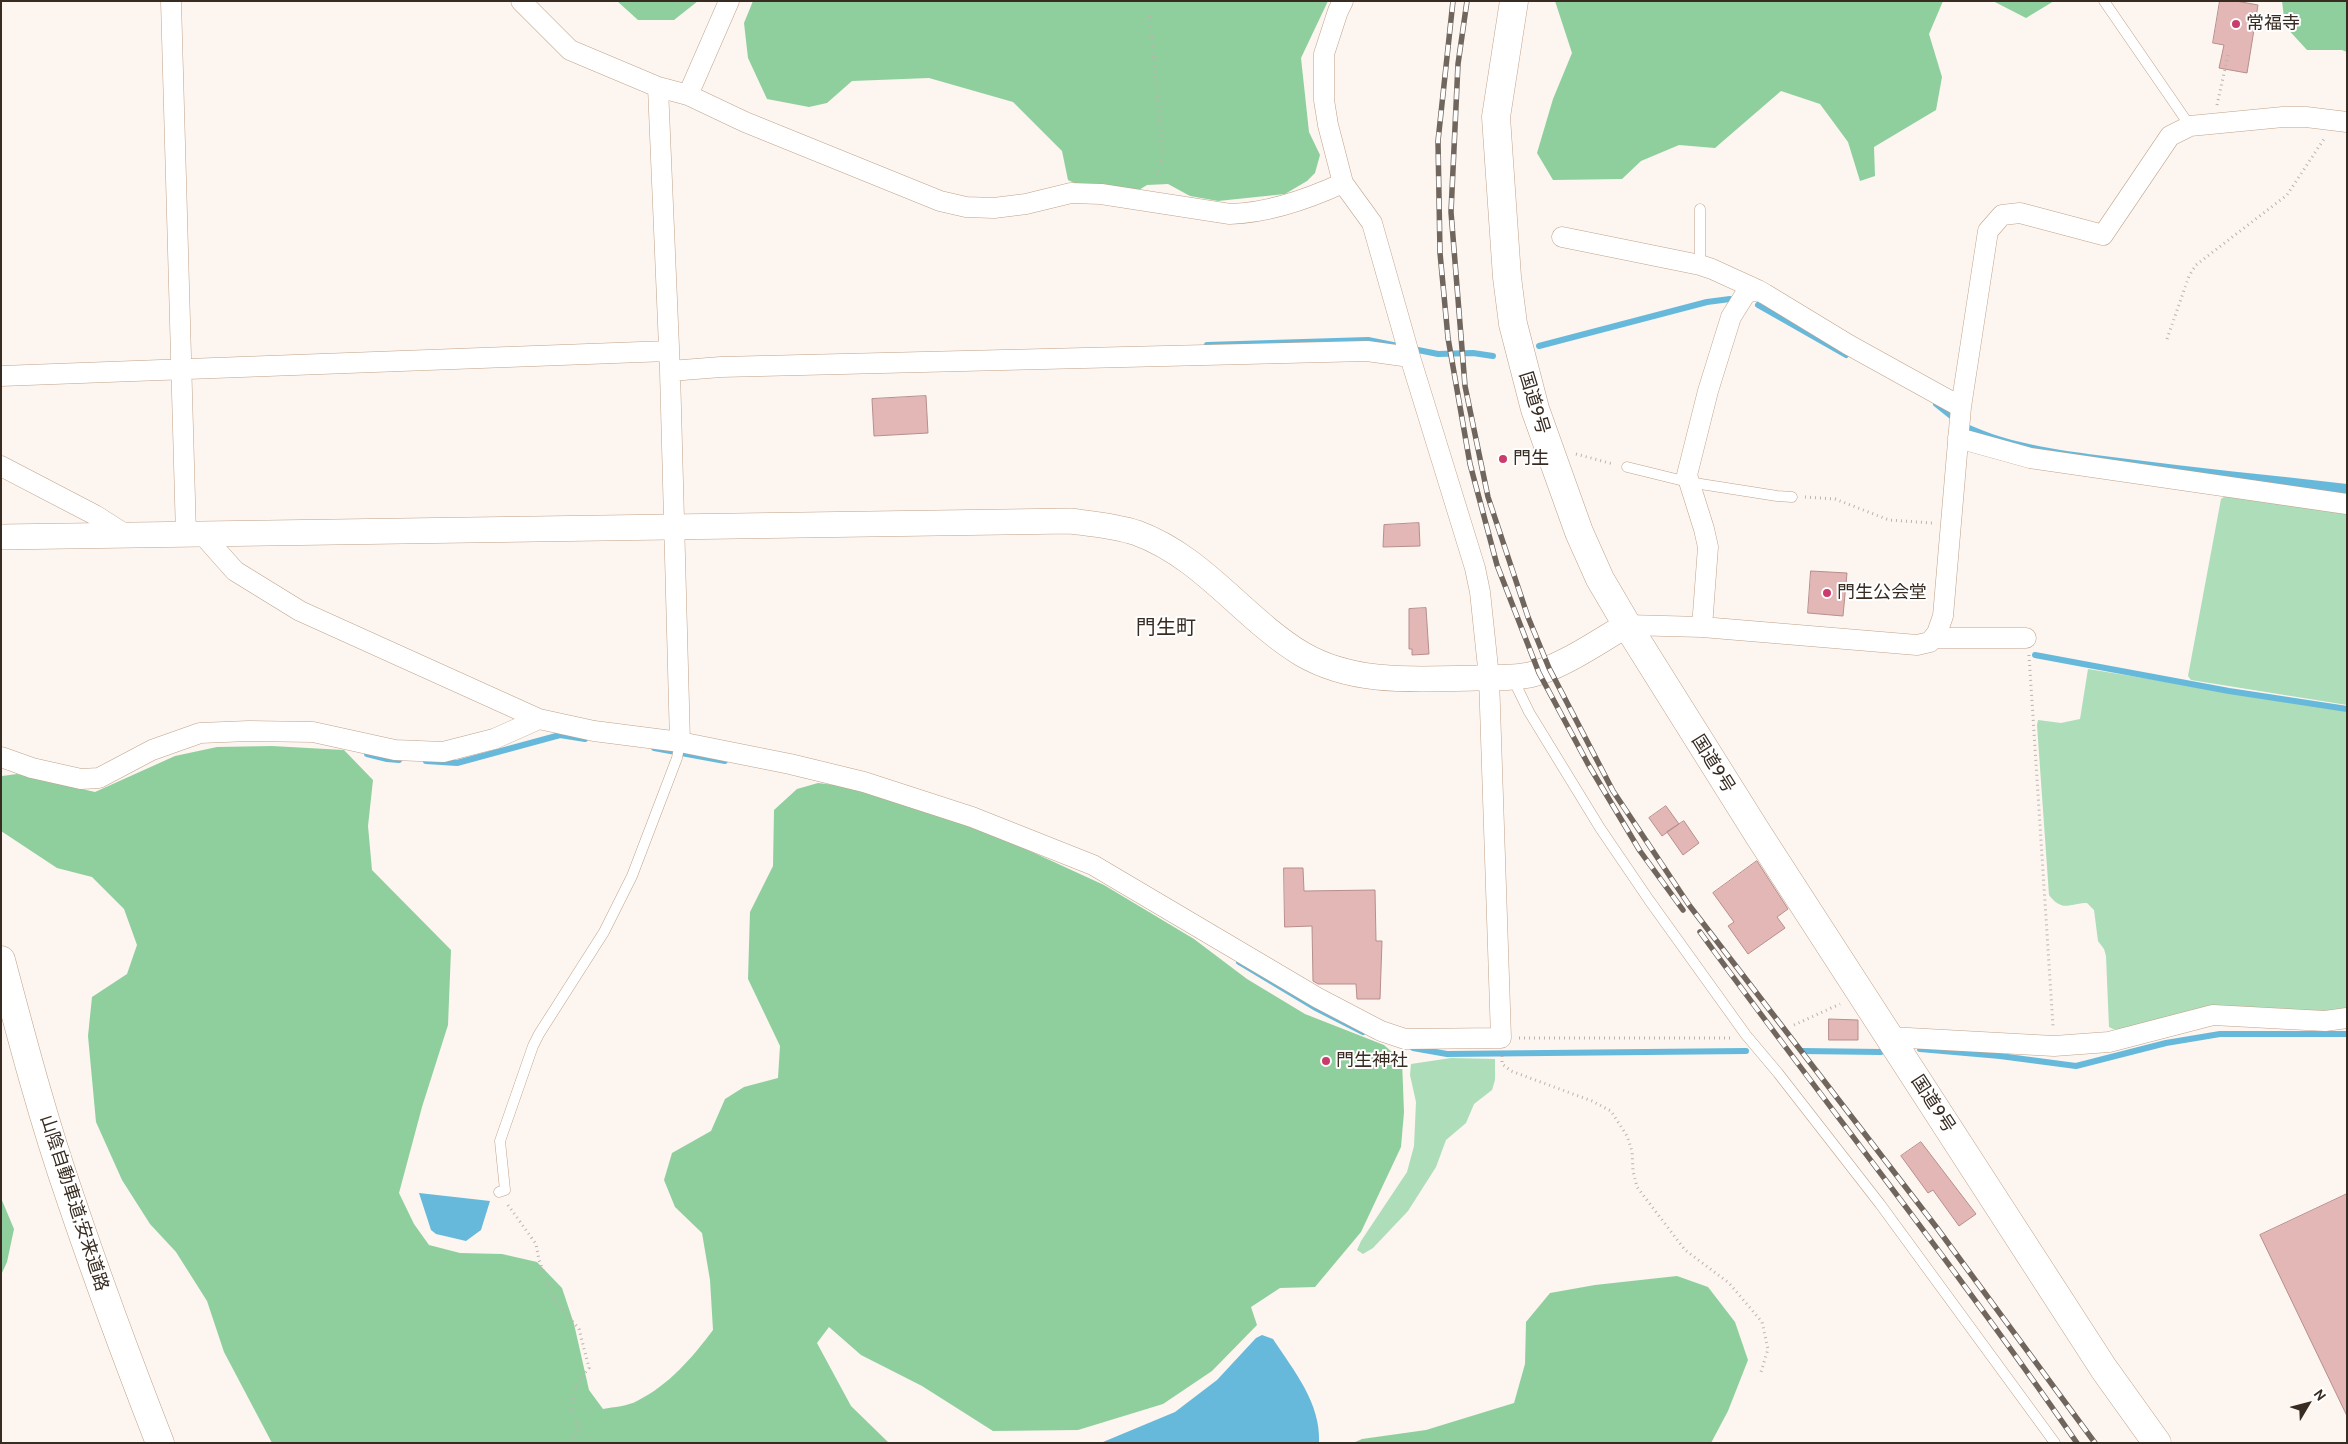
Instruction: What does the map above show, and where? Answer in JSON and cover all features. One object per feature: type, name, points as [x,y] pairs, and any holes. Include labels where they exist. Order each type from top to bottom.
[{"type":"highway","name":"国道9号","points":[[1514,1],[1496,118],[1507,277],[1513,324],[1535,409],[1567,502],[1600,579],[1758,834],[2104,1369],[2157,1443]]},
{"type":"highway","name":"山陰自動車道;安来道路","points":[[1,960],[69,1195],[123,1348],[160,1443]]},
{"type":"street","points":[[172,1],[182,368],[194,535],[235,570],[300,611],[539,719],[679,749],[790,764],[864,782],[972,818],[1093,865],[1318,998],[1381,1031],[1405,1039],[1501,1048],[1500,677],[1475,568],[1372,223],[1343,183],[1328,125],[1324,54],[1329,36],[1344,1]]},
{"type":"street","points":[[521,1],[570,50],[658,88],[688,95],[745,122],[867,172],[940,200],[966,207],[994,208],[1010,206],[1071,193],[1101,194],[1230,214],[1283,205],[1321,193],[1343,183]]},
{"type":"street","points":[[688,95],[728,1]]},
{"type":"street","points":[[658,88],[670,371],[679,749]]},
{"type":"street","points":[[1,537],[674,529],[1045,520],[1095,524],[1138,534],[1172,551],[1197,568],[1280,638],[1303,654],[1347,672],[1400,680],[1528,675],[1550,668],[1627,625],[1702,627],[1917,645],[1926,644],[1934,638],[1943,616],[1960,423],[1988,231],[2002,215],[2020,213],[2103,235],[2170,136],[2190,126],[2283,117],[2340,120]]},
{"type":"street","points":[[1562,237],[1712,268],[1758,290],[1885,366],[1960,423],[2030,458],[2347,504]]},
{"type":"street","points":[[1702,627],[1708,547],[1687,475],[1708,391],[1731,317],[1746,293],[1758,290]]},
{"type":"street","points":[[670,371],[721,367],[1367,351],[1408,348]]},
{"type":"street","points":[[1,376],[668,351]]},
{"type":"street","points":[[1,466],[95,515],[128,536]]},
{"type":"street","points":[[1934,638],[2026,638]]},
{"type":"street","points":[[1,757],[32,768],[81,779],[99,778],[152,750],[200,733],[313,732],[395,750],[443,752],[494,739],[539,719]]},
{"type":"street","points":[[1890,1037],[2054,1046],[2109,1042],[2212,1015],[2325,1021],[2347,1018]]},
{"type":"lane","points":[[2104,1],[2190,126]]},
{"type":"lane","points":[[1700,209],[1700,265]]},
{"type":"lane","points":[[1627,467],[1688,482],[1792,497]]},
{"type":"lane","points":[[1500,677],[1529,712],[1600,828],[1746,1035],[1880,1204],[2055,1443]]},
{"type":"lane","points":[[499,1192],[505,1190],[500,1142],[533,1046],[604,932],[632,876],[679,749]]},
{"type":"path","points":[[1149,12],[1163,153],[1150,202]]},
{"type":"path","points":[[2212,124],[2228,55]]},
{"type":"path","points":[[2167,339],[2189,276],[2196,265],[2287,195],[2328,132],[2340,120]]},
{"type":"path","points":[[1575,454],[1627,467]]},
{"type":"path","points":[[1792,497],[1835,499],[1889,520],[1951,524]]},
{"type":"path","points":[[2026,638],[2028,644],[2054,1046]]},
{"type":"path","points":[[1794,1025],[1841,1003]]},
{"type":"path","points":[[1746,1035],[1735,1038],[1501,1048],[1502,1064],[1511,1071],[1592,1101],[1611,1111],[1627,1136],[1632,1151],[1633,1171],[1637,1187],[1685,1250],[1729,1283],[1762,1322],[1768,1349],[1760,1372]]},
{"type":"path","points":[[499,1192],[536,1244],[539,1260],[554,1300],[578,1329],[589,1368],[577,1383],[572,1409],[580,1428],[571,1443]]},
{"type":"green space","points":[[617,1],[698,1],[674,20],[638,20]]},
{"type":"green space","points":[[753,1],[1328,1],[1301,58],[1309,132],[1320,155],[1315,173],[1307,181],[1285,194],[1218,201],[1190,196],[1168,184],[1147,185],[1134,193],[1089,190],[1068,180],[1062,151],[1013,102],[929,78],[852,81],[827,103],[809,107],[767,99],[748,58],[744,23]]},
{"type":"green space","points":[[1555,1],[1943,1],[1929,34],[1942,77],[1936,110],[1874,147],[1875,176],[1860,181],[1848,142],[1820,104],[1781,91],[1715,148],[1679,145],[1641,161],[1622,179],[1553,180],[1537,153],[1553,99],[1572,53]]},
{"type":"green space","points":[[1993,1],[2054,1],[2026,18]]},
{"type":"green space","points":[[2282,1],[2347,1],[2347,52],[2342,50],[2307,50],[2285,26]]},
{"type":"green space","points":[[2231,492],[2347,508],[2347,705],[2191,680],[2188,676],[2221,499]]},
{"type":"green space","points":[[2088,669],[2347,711],[2347,1011],[2121,1030],[2109,1027],[2106,956],[2104,949],[2098,941],[2094,910],[2087,903],[2067,906],[2058,904],[2049,895],[2037,725],[2038,720],[2061,723],[2080,719]]},
{"type":"green space","points":[[272,746],[344,750],[373,780],[368,826],[372,870],[451,950],[448,1025],[422,1107],[399,1193],[414,1224],[429,1245],[460,1253],[502,1254],[537,1262],[562,1288],[574,1324],[589,1390],[603,1409],[633,1403],[649,1395],[670,1379],[688,1361],[713,1330],[710,1280],[702,1233],[675,1207],[664,1180],[672,1153],[711,1131],[725,1099],[744,1087],[778,1078],[780,1046],[748,979],[750,912],[773,866],[774,810],[797,789],[818,783],[861,788],[1006,840],[1104,885],[1194,939],[1247,979],[1305,1014],[1384,1045],[1402,1061],[1404,1112],[1401,1147],[1361,1232],[1315,1287],[1280,1288],[1251,1307],[1257,1325],[1212,1371],[1163,1404],[1078,1430],[993,1431],[922,1386],[861,1355],[829,1327],[817,1343],[851,1406],[889,1443],[272,1443],[224,1352],[207,1301],[176,1252],[150,1224],[122,1180],[96,1122],[88,1036],[92,997],[127,974],[137,945],[124,909],[92,877],[57,868],[1,831],[2,776],[17,774],[95,792],[175,756],[217,747]]},
{"type":"green space","points":[[1451,1058],[1495,1059],[1495,1080],[1492,1090],[1474,1104],[1466,1123],[1446,1140],[1436,1167],[1408,1211],[1373,1248],[1363,1254],[1357,1250],[1361,1241],[1407,1172],[1414,1146],[1416,1102],[1410,1075],[1411,1064]]},
{"type":"green space","points":[[1,1198],[14,1229],[7,1262],[1,1275]]},
{"type":"green space","points":[[1677,1276],[1708,1287],[1735,1322],[1748,1360],[1728,1411],[1711,1443],[1353,1443],[1362,1439],[1426,1430],[1514,1403],[1525,1364],[1526,1322],[1550,1293],[1595,1285]]},
{"type":"water","points":[[1965,423],[2002,437],[2041,447],[2176,465],[2347,484],[2347,496],[2041,456],[1964,433]]},
{"type":"water","points":[[419,1193],[490,1201],[481,1230],[466,1241],[436,1234],[431,1230]]},
{"type":"water","points":[[1262,1335],[1273,1339],[1305,1388],[1316,1414],[1319,1443],[1083,1443],[1103,1442],[1175,1412],[1217,1380],[1256,1338]]},
{"type":"building","name":"常福寺","points":[[2220,1],[2236,1],[2258,5],[2247,73],[2219,68],[2224,45],[2213,43]]},
{"type":"building","points":[[926,396],[928,433],[874,436],[872,399]]},
{"type":"building","points":[[1419,523],[1420,546],[1383,547],[1384,525]]},
{"type":"building","name":"門生公会堂","points":[[1811,571],[1847,573],[1843,616],[1808,613]]},
{"type":"building","points":[[1426,608],[1429,654],[1412,655],[1412,649],[1409,649],[1409,609]]},
{"type":"building","points":[[1666,806],[1679,824],[1662,836],[1649,818]]},
{"type":"building","points":[[1684,821],[1699,843],[1683,855],[1667,832]]},
{"type":"building","points":[[1757,861],[1788,909],[1777,917],[1785,928],[1748,954],[1728,926],[1734,922],[1713,893]]},
{"type":"building","points":[[1284,868],[1303,868],[1304,891],[1375,890],[1376,941],[1382,941],[1380,999],[1357,999],[1356,984],[1318,984],[1313,981],[1312,926],[1285,927]]},
{"type":"building","points":[[1829,1019],[1858,1020],[1858,1040],[1829,1040]]},
{"type":"building","points":[[1921,1142],[1976,1214],[1959,1226],[1933,1190],[1928,1193],[1901,1156]]},
{"type":"building","points":[[2347,1194],[2347,1416],[2260,1235]]},
{"type":"waterway","points":[[1539,346],[1707,302],[1730,299]]},
{"type":"waterway","points":[[1758,305],[1846,355]]},
{"type":"waterway","points":[[1207,345],[1368,340],[1438,354],[1473,353],[1493,356]]},
{"type":"waterway","points":[[1936,404],[1956,420]]},
{"type":"waterway","points":[[2035,655],[2229,691],[2347,709]]},
{"type":"waterway","points":[[426,761],[457,763],[560,735],[585,739]]},
{"type":"waterway","points":[[654,748],[725,761]]},
{"type":"waterway","points":[[367,754],[399,760]]},
{"type":"waterway","points":[[1239,962],[1314,1007],[1363,1032]]},
{"type":"waterway","points":[[1920,1049],[2000,1056],[2076,1066],[2166,1043],[2220,1034],[2347,1034]]},
{"type":"waterway","points":[[1413,1048],[1447,1054],[1746,1051]]},
{"type":"waterway","points":[[1802,1051],[1881,1052]]},
{"type":"railway","points":[[1453,1],[1438,141],[1440,253],[1448,338],[1470,464],[1497,565],[1539,673],[1588,764],[1640,851],[1683,910]]},
{"type":"railway","points":[[1467,1],[1458,64],[1451,212],[1465,386],[1488,497],[1528,617],[1549,668],[1613,791],[1689,905],[1937,1228],[2095,1443]]},
{"type":"railway","points":[[1700,932],[1938,1250],[2077,1443]]},
{"type":"place","name":"常福寺","points":[[2236,24]]},
{"type":"place","name":"門生","points":[[1503,459]]},
{"type":"place","name":"門生公会堂","points":[[1827,593]]},
{"type":"place","name":"門生神社","points":[[1326,1061]]},
{"type":"district","name":"門生町","points":[[1166,628]]}]
